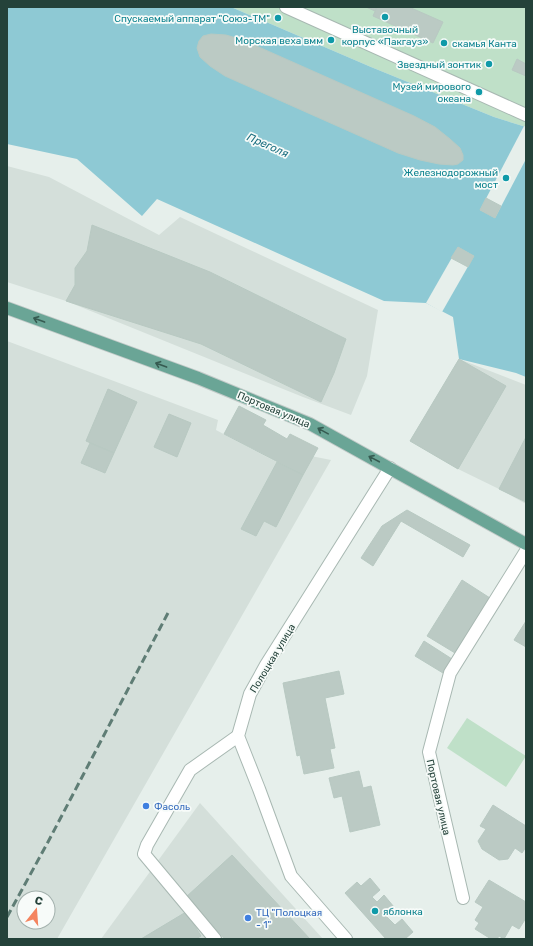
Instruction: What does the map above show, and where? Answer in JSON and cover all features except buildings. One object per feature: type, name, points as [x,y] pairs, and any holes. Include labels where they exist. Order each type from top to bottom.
[{"type":"main road","name":"Портовая улица","points":[[7,308],[198,378],[310,424],[526,544]]},
{"type":"street","points":[[286,7],[526,115]]},
{"type":"street","name":"Полоцкая улица","points":[[238,736],[250,694],[266,665],[390,468]]},
{"type":"street","name":"Портовая улица","points":[[463,898],[429,752],[450,673],[526,551]]},
{"type":"street","points":[[215,939],[144,854],[147,845],[190,770],[238,736],[259,789],[290,876],[346,939]]},
{"type":"shaded area","points":[[7,166],[49,177],[159,235],[180,217],[378,310],[367,376],[351,415],[66,301],[7,282]]},
{"type":"shaded area","points":[[7,341],[218,420],[216,430],[301,475],[311,456],[331,460],[57,939],[7,939]]},
{"type":"shaded area","points":[[459,359],[526,385],[526,504],[458,469],[410,441]]},
{"type":"shaded area","points":[[200,803],[323,939],[101,939]]},
{"type":"green space","name":"Музей мирового океана","points":[[231,7],[526,7],[526,127],[494,117],[371,67]]},
{"type":"green space","points":[[467,718],[526,756],[506,787],[447,748]]},
{"type":"water","name":"Преголя","points":[[7,7],[231,7],[371,67],[494,117],[526,127],[526,377],[516,373],[459,359],[453,317],[426,303],[384,301],[157,199],[142,216],[77,159],[7,144]]},
{"type":"pier","name":"Железнодорожный мост","points":[[524,126],[526,127],[526,159],[495,218],[480,210]]},
{"type":"pier","points":[[458,247],[474,256],[442,312],[426,303]]},
{"type":"railway","points":[[7,917],[169,611]]},
{"type":"place","name":"Выставочный корпус «Пакгауз»","points":[[385,17]]},
{"type":"place","name":"Спускаемый аппарат \"Союз-ТМ\"","points":[[278,18]]},
{"type":"place","name":"Морская веха вмм","points":[[331,40]]},
{"type":"place","name":"скамья Канта","points":[[444,43]]},
{"type":"place","name":"Звездный зонтик","points":[[489,64]]},
{"type":"place","name":"Музей мирового океана","points":[[479,92]]},
{"type":"place","name":"Железнодорожный мост","points":[[506,178]]},
{"type":"place","name":"Фасоль","points":[[146,806]]},
{"type":"place","name":"яблонка","points":[[375,911]]},
{"type":"place","name":"ТЦ \"Полоцкая - 1\"","points":[[248,918]]}]
